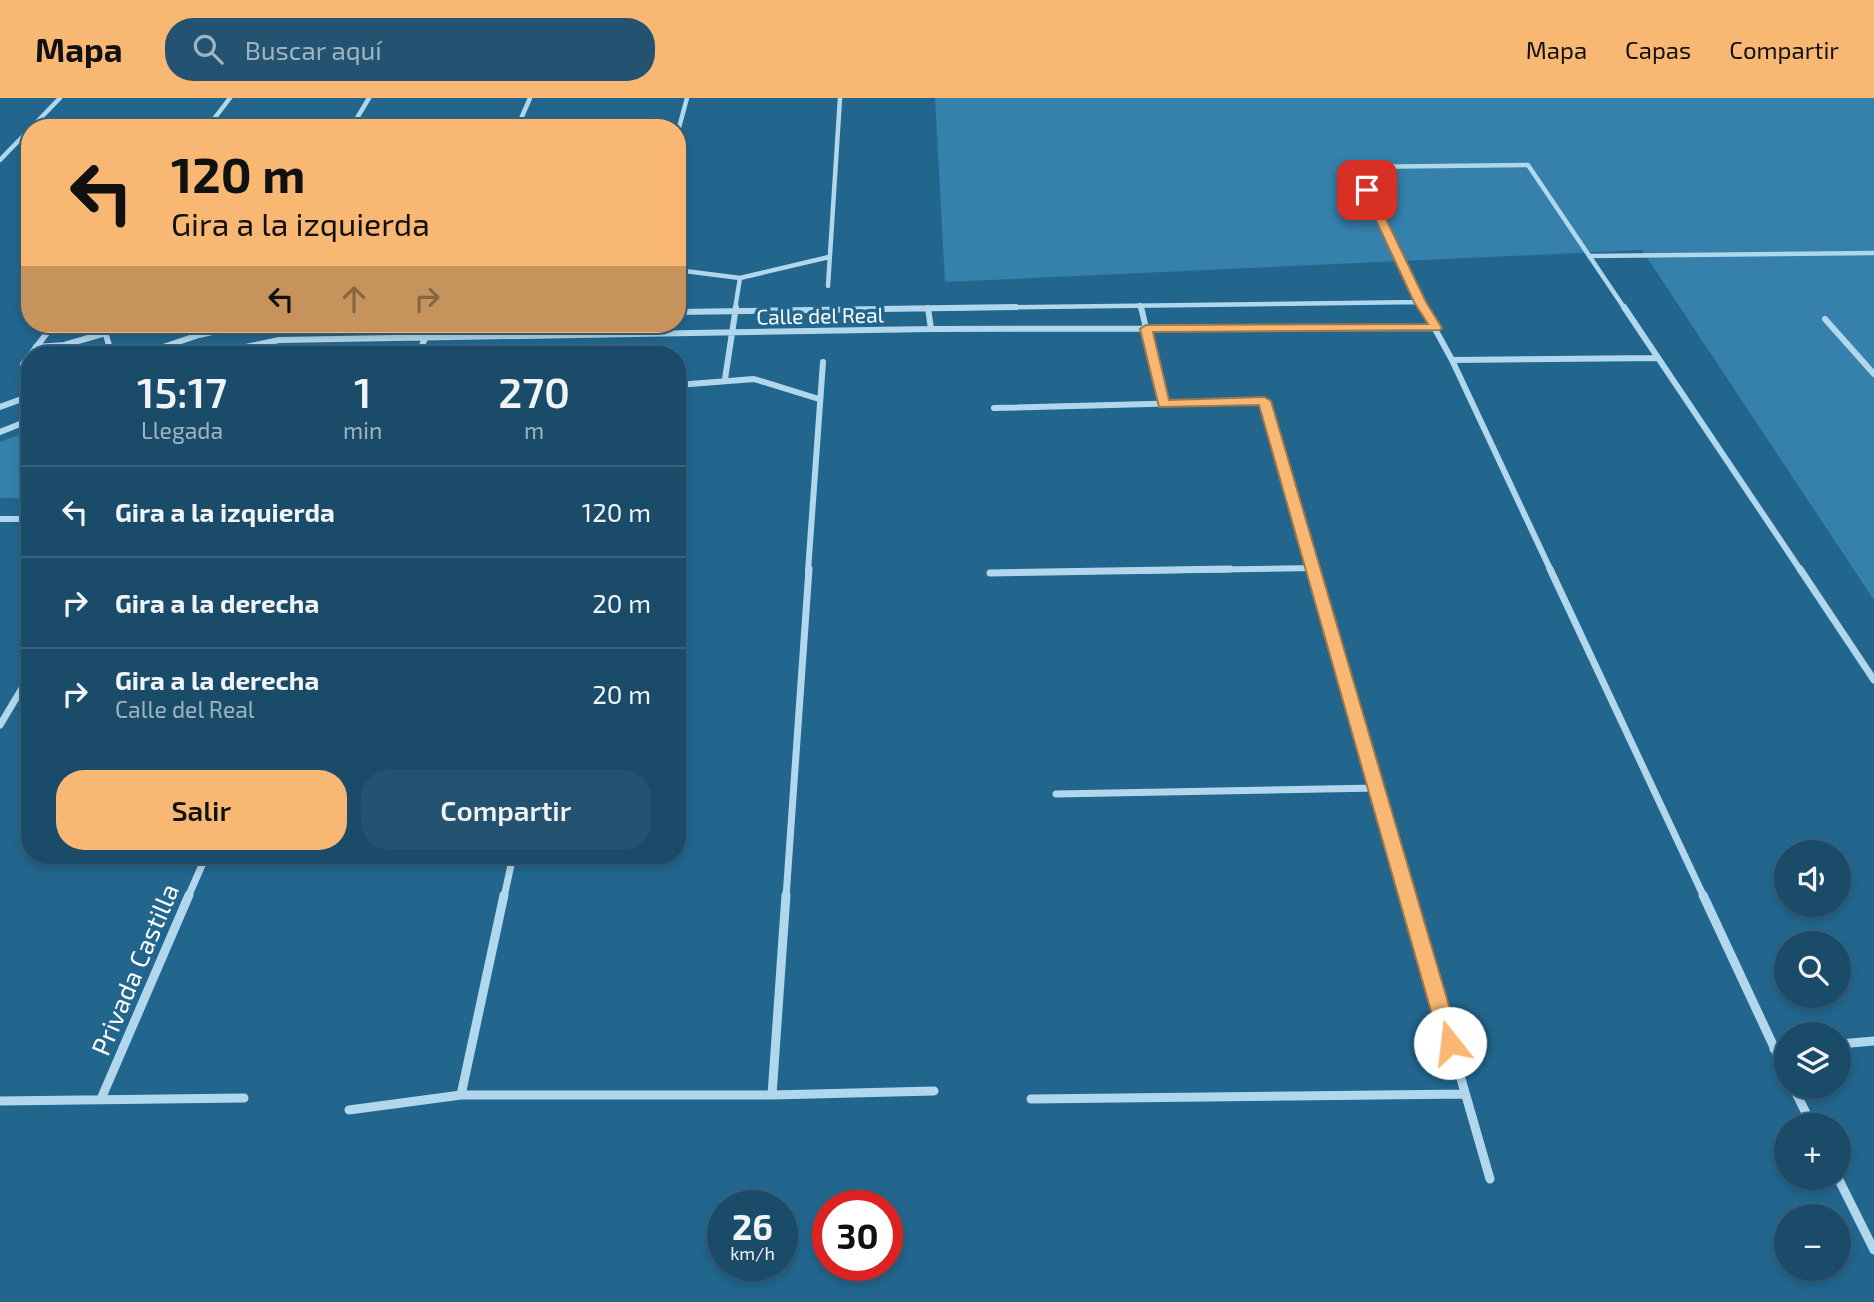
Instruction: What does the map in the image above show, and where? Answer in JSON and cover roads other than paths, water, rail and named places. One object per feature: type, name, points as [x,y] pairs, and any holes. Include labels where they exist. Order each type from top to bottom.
[{"type":"street","points":[[39,119],[60,98]]},
{"type":"street","points":[[214,119],[230,98]]},
{"type":"street","points":[[356,119],[369,98]]},
{"type":"street","points":[[521,119],[530,98]]},
{"type":"street","points":[[681,119],[687,98]]},
{"type":"street","points":[[828,286],[840,98]]},
{"type":"street","points":[[0,160],[21,138]]},
{"type":"street","points":[[1774,1049],[1452,360],[1420,302],[1356,167],[1528,165],[1874,680]]},
{"type":"street","points":[[1590,256],[1874,253]]},
{"type":"street","points":[[686,271],[740,278],[830,257]]},
{"type":"street","points":[[725,379],[740,278]]},
{"type":"street","name":"Calle del Real","points":[[686,312],[1420,302]]},
{"type":"street","points":[[1140,305],[1164,404]]},
{"type":"street","points":[[928,308],[931,329]]},
{"type":"street","points":[[1825,319],[1871,366],[1874,374]]},
{"type":"street","name":"Calle del Real","points":[[686,333],[931,329],[1436,328]]},
{"type":"street","points":[[50,346],[64,345],[102,333]]},
{"type":"street","points":[[166,346],[208,333]]},
{"type":"street","points":[[422,346],[427,333]]},
{"type":"street","name":"Calle del Real","points":[[250,346],[279,340],[671,333]]},
{"type":"street","points":[[1452,360],[1658,358]]},
{"type":"street","points":[[772,1095],[823,362]]},
{"type":"street","points":[[686,384],[754,379],[819,399]]},
{"type":"street","points":[[0,407],[21,399]]},
{"type":"street","points":[[994,408],[1264,401],[1490,1179]]},
{"type":"street","points":[[0,432],[21,424]]},
{"type":"street","points":[[0,519],[21,519]]},
{"type":"street","points":[[990,573],[1312,568]]},
{"type":"street","points":[[0,724],[21,690]]},
{"type":"street","points":[[1056,794],[1377,788]]},
{"type":"street","name":"Privada Castilla","points":[[101,1099],[203,864]]},
{"type":"street","points":[[461,1095],[511,864]]},
{"type":"street","points":[[1851,1043],[1874,1041]]},
{"type":"street","points":[[349,1110],[461,1095],[772,1095],[934,1091]]},
{"type":"street","points":[[1031,1099],[1465,1094]]},
{"type":"street","points":[[0,1101],[244,1098]]},
{"type":"street","points":[[1844,1190],[1874,1250]]}]
